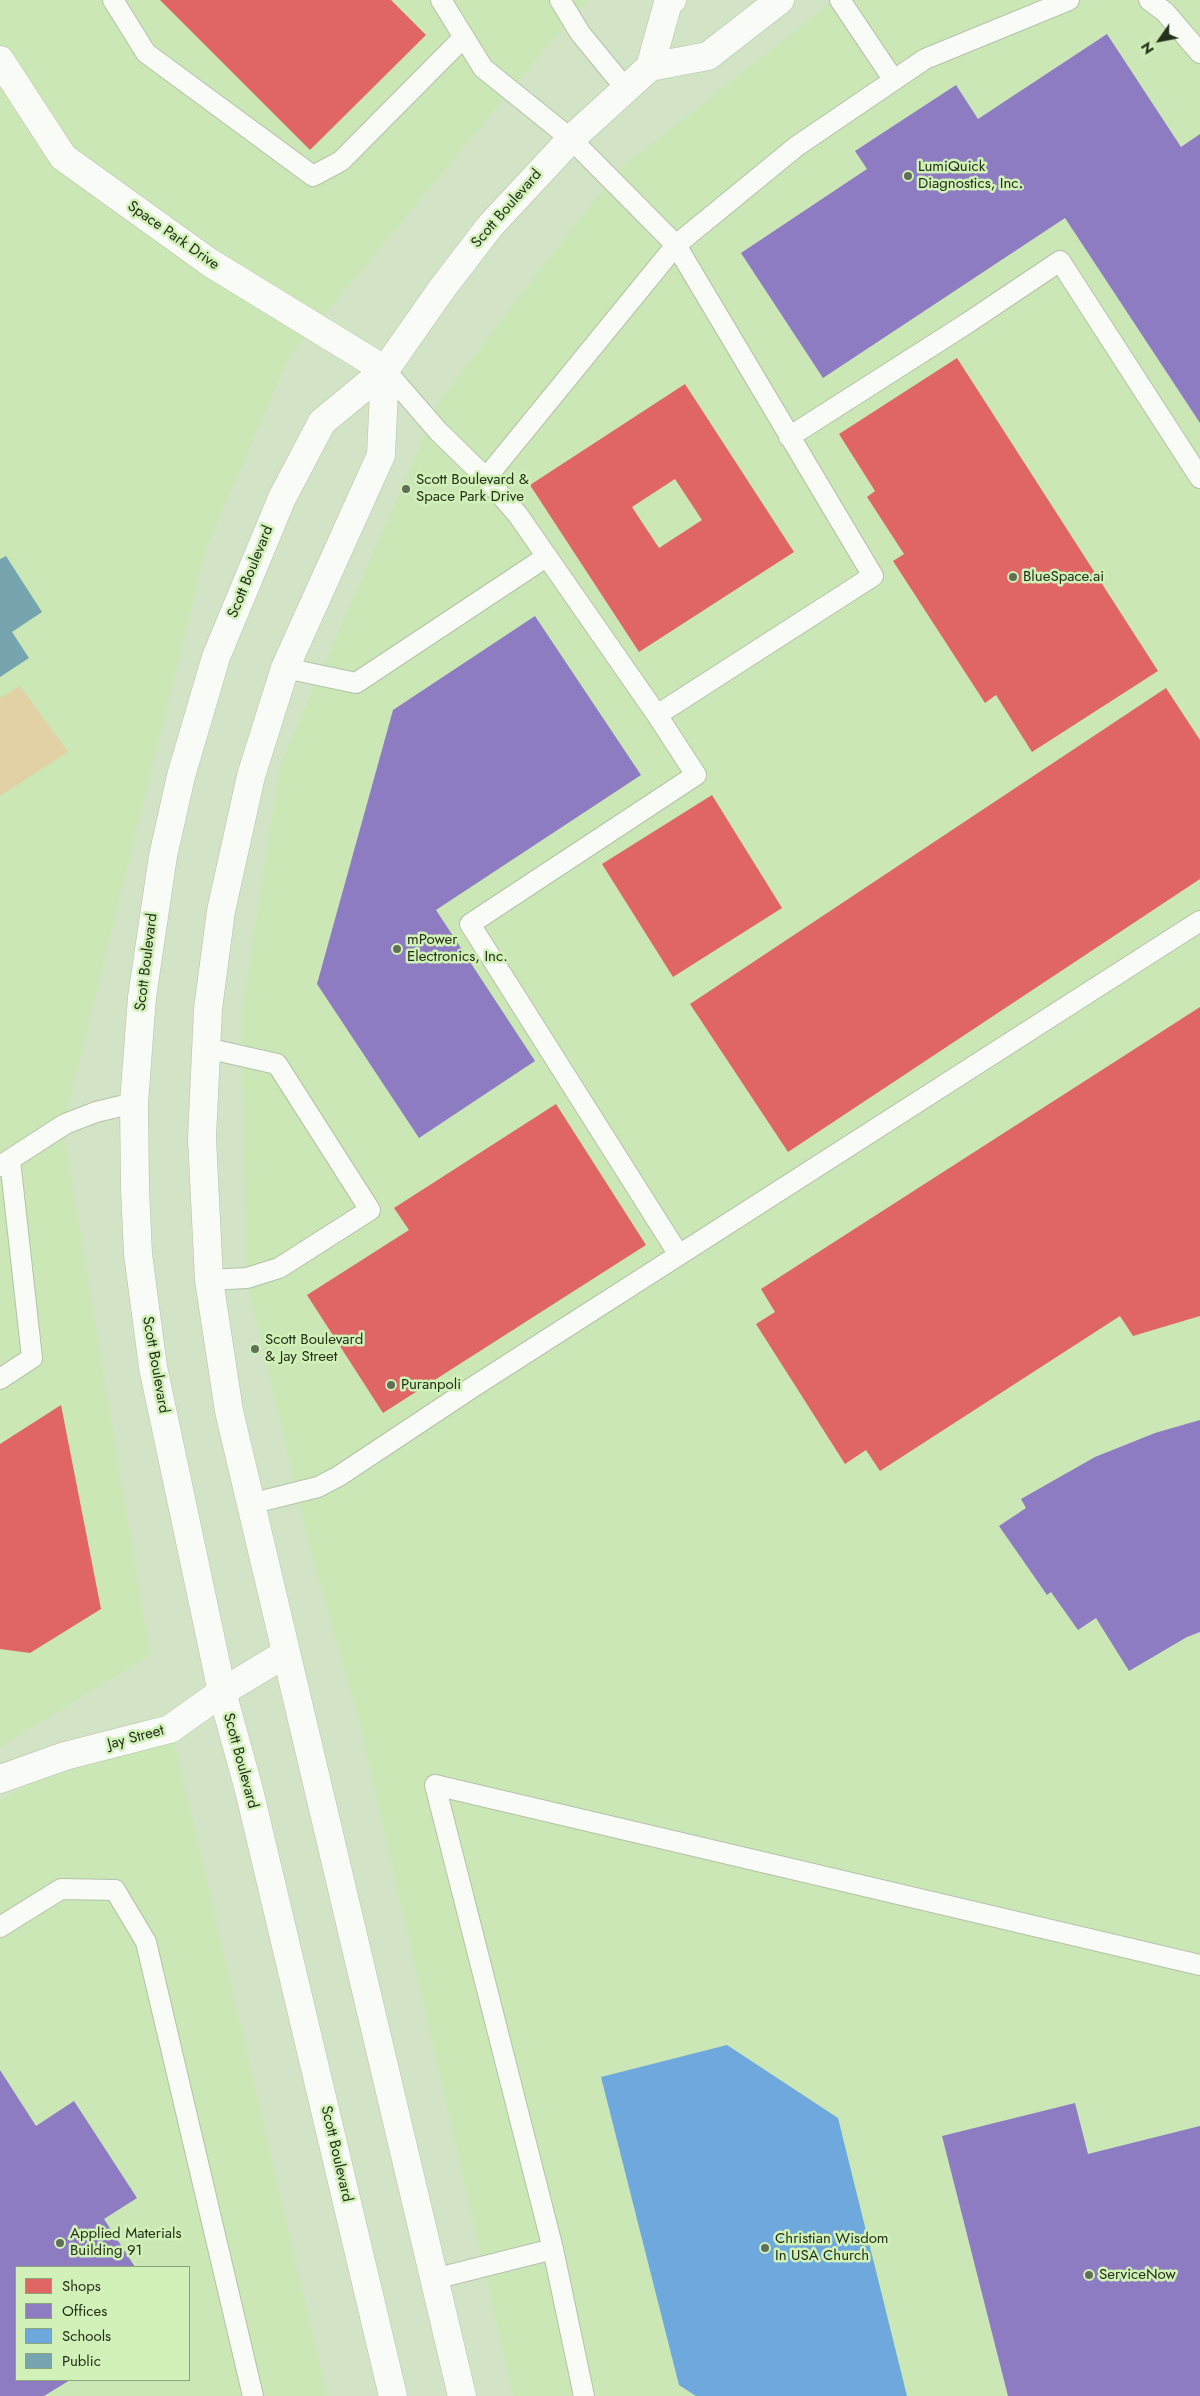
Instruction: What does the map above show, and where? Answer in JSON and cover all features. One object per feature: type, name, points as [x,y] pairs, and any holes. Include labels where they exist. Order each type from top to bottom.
[{"type":"main road","points":[[672,0],[668,3],[650,67],[708,56],[780,0]]},
{"type":"main road","name":"Space Park Drive","points":[[0,60],[63,156],[209,262],[385,370]]},
{"type":"main road","name":"Scott Boulevard","points":[[393,2396],[249,1790],[222,1692],[153,1367],[138,1254],[135,1189],[134,1103],[142,997],[156,896],[181,776],[216,657],[282,498],[322,422],[385,370],[441,290],[490,226],[571,139],[650,67]]},
{"type":"main road","points":[[385,370],[380,455],[285,668],[251,776],[221,911],[208,1009],[202,1138],[209,1280],[229,1411],[462,2396]]},
{"type":"main road","name":"Jay Street","points":[[0,1779],[65,1756],[170,1729],[222,1692],[285,1654]]},
{"type":"lane","points":[[113,0],[146,54],[313,176],[341,161],[464,38]]},
{"type":"lane","points":[[441,0],[483,68],[571,139],[676,245],[873,576],[657,715]]},
{"type":"lane","points":[[560,0],[580,33],[626,89]]},
{"type":"lane","points":[[840,0],[893,79]]},
{"type":"lane","points":[[486,478],[676,245],[797,146],[925,59],[1069,0]]},
{"type":"lane","points":[[1149,0],[1165,12],[1200,53]]},
{"type":"lane","points":[[789,437],[966,324],[1060,261],[1200,478]]},
{"type":"lane","points":[[385,370],[438,431],[486,478],[518,514],[657,715],[696,775],[470,924],[679,1255]]},
{"type":"lane","points":[[285,668],[356,683],[546,557]]},
{"type":"lane","points":[[250,1504],[318,1487],[339,1476],[679,1255],[1200,921]]},
{"type":"lane","points":[[206,1048],[277,1064],[370,1210],[279,1268],[247,1278],[209,1280]]},
{"type":"lane","points":[[0,1379],[32,1358],[5,1163],[65,1124],[96,1112],[134,1103]]},
{"type":"lane","points":[[584,2396],[553,2249],[434,1785],[1200,1965]]},
{"type":"lane","points":[[0,1926],[61,1889],[115,1890],[146,1942],[253,2396]]},
{"type":"lane","points":[[434,2279],[553,2249]]},
{"type":"shaded area","points":[[0,0],[589,0],[571,18],[289,357],[207,546],[63,1127],[150,1655],[0,1747]]},
{"type":"shaded area","points":[[834,0],[1200,0],[1200,2396],[513,2396],[358,1716],[312,1556],[247,1282],[241,1017],[280,765],[440,400],[615,173]]},
{"type":"shaded area","points":[[20,686],[68,752],[0,796],[0,698]]},
{"type":"shaded area","points":[[173,1736],[327,2396],[0,2396],[0,1801],[63,1761]]},
{"type":"building: Shops","points":[[160,0],[391,0],[426,35],[310,150]]},
{"type":"building: Shops","points":[[957,358],[1158,671],[1032,752],[996,695],[985,703],[893,561],[904,554],[867,497],[875,491],[839,434]]},
{"type":"building: Shops","points":[[685,384],[794,552],[639,652],[530,485]],"holes":[[[675,479],[702,520],[659,548],[632,507]]]},
{"type":"building: Shops","points":[[1166,688],[1200,740],[1200,879],[788,1152],[690,1004]]},
{"type":"building: Shops","points":[[712,795],[782,908],[673,977],[602,864]]},
{"type":"building: Shops","points":[[1200,1007],[1200,1316],[1133,1336],[1120,1316],[880,1471],[866,1450],[845,1464],[756,1324],[775,1312],[761,1289]]},
{"type":"building: Shops","points":[[556,1104],[646,1245],[383,1413],[307,1295],[409,1230],[394,1208]]},
{"type":"building: Shops","points":[[61,1405],[101,1609],[30,1653],[0,1649],[0,1444]]},
{"type":"building: Offices","points":[[1107,34],[1181,147],[1200,134],[1200,423],[1065,218],[823,378],[741,253],[867,169],[855,151],[956,85],[978,119]]},
{"type":"building: Offices","points":[[535,616],[641,775],[436,910],[535,1061],[419,1138],[317,984],[393,710]]},
{"type":"building: Offices","points":[[1200,1420],[1200,1632],[1187,1637],[1129,1671],[1096,1618],[1078,1630],[1051,1592],[1047,1595],[999,1526],[1026,1508],[1021,1499],[1095,1457],[1155,1433]]},
{"type":"building: Offices","name":"Applied Materials Building 91","points":[[0,2070],[36,2126],[74,2101],[137,2198],[104,2219],[134,2266],[15,2266],[15,2381],[68,2381],[44,2396],[0,2396]]},
{"type":"building: Offices","name":"ServiceNow","points":[[1075,2103],[1088,2154],[1200,2126],[1200,2396],[1008,2396],[942,2136]]},
{"type":"building: Schools","points":[[727,2045],[838,2118],[907,2396],[696,2396],[679,2385],[601,2077]]},
{"type":"building: Public","points":[[6,556],[42,612],[12,632],[29,658],[0,677],[0,559]]},
{"type":"place","name":"LumiQuick Diagnostics, Inc.","points":[[908,176]]},
{"type":"place","name":"Scott Boulevard & Space Park Drive","points":[[406,489]]},
{"type":"place","name":"BlueSpace.ai","points":[[1013,577]]},
{"type":"place","name":"mPower Electronics, Inc.","points":[[397,949]]},
{"type":"place","name":"Scott Boulevard & Jay Street","points":[[255,1349]]},
{"type":"place","name":"Puranpoli","points":[[391,1385]]},
{"type":"place","name":"Applied Materials Building 91","points":[[60,2243]]},
{"type":"place","name":"Christian Wisdom In USA Church","points":[[765,2248]]},
{"type":"place","name":"ServiceNow","points":[[1089,2275]]}]
